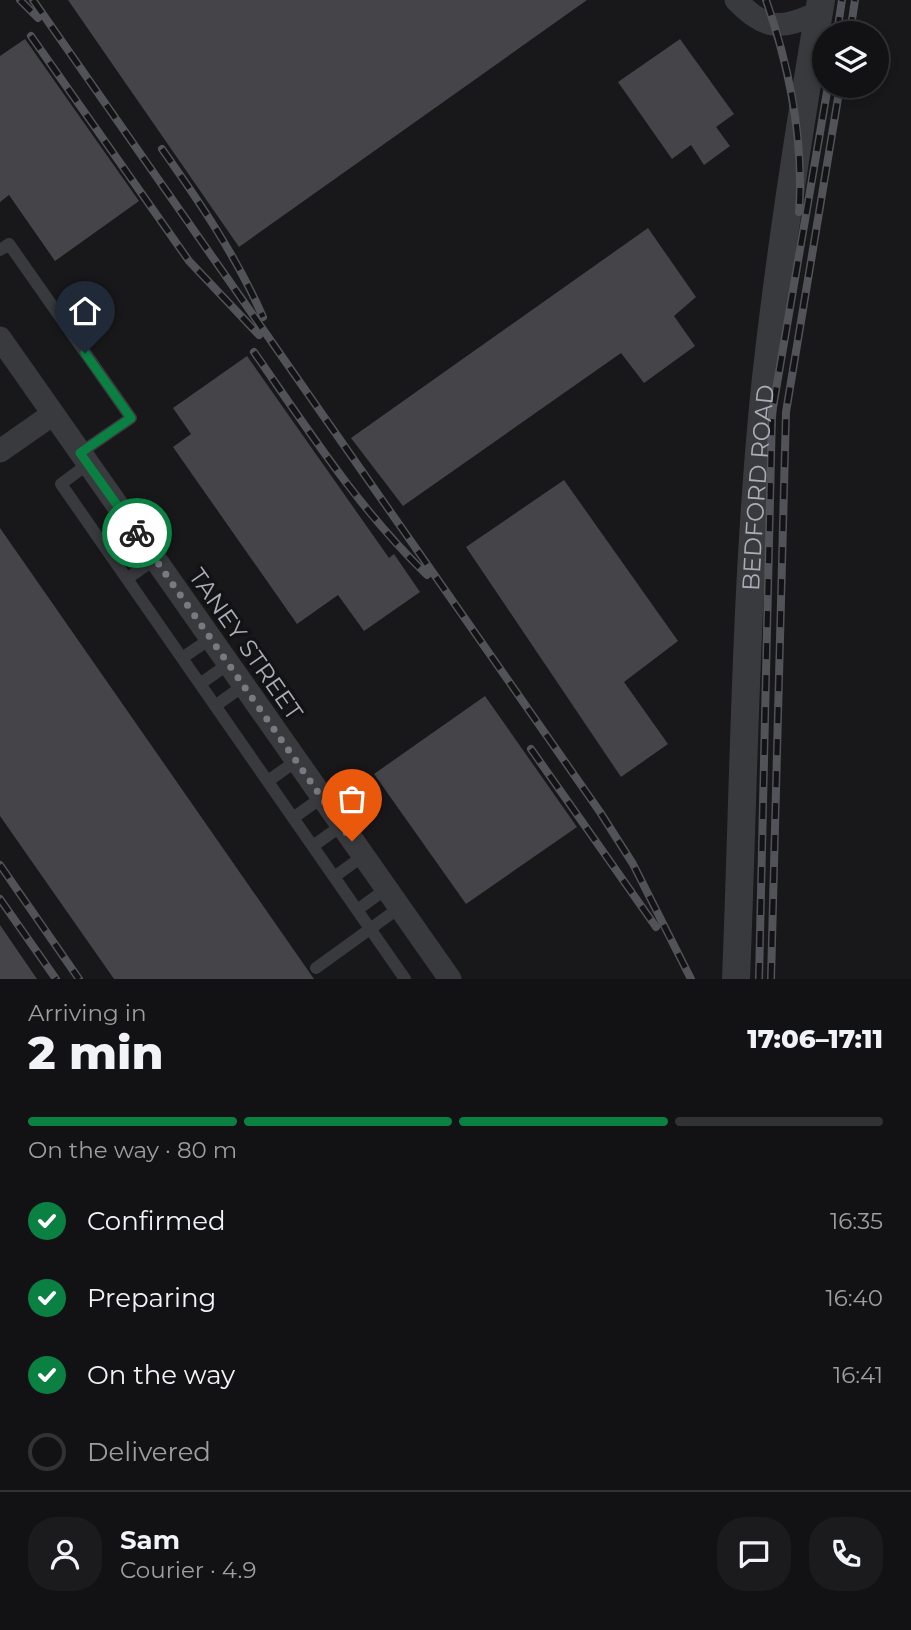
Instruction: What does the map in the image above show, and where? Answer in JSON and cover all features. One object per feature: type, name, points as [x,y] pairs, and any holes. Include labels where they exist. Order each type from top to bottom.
[{"type":"street","points":[[736,0],[766,24],[784,26],[820,6]]},
{"type":"street","name":"BEDFORD ROAD","points":[[736,979],[755,513],[764,401],[799,133],[820,6]]},
{"type":"street","name":"TANEY STREET","points":[[0,338],[450,979]]},
{"type":"street","points":[[0,451],[53,414]]},
{"type":"lane","points":[[0,250],[9,244],[131,418],[84,459],[61,484],[405,979]]},
{"type":"lane","points":[[108,550],[135,531]]},
{"type":"lane","points":[[128,578],[155,559]]},
{"type":"lane","points":[[182,658],[210,639]]},
{"type":"lane","points":[[200,684],[228,665]]},
{"type":"lane","points":[[215,706],[243,686]]},
{"type":"lane","points":[[268,781],[296,761]]},
{"type":"lane","points":[[293,818],[321,797]]},
{"type":"lane","points":[[313,846],[341,826]]},
{"type":"lane","points":[[334,877],[363,856]]},
{"type":"lane","points":[[357,910],[386,889]]},
{"type":"lane","points":[[316,968],[399,908]]},
{"type":"building","points":[[68,0],[587,0],[239,247]]},
{"type":"building","points":[[25,39],[139,201],[55,261],[9,195],[0,202],[0,56]]},
{"type":"building","points":[[680,39],[734,114],[716,127],[730,146],[704,165],[691,145],[672,159],[618,82]]},
{"type":"building","points":[[648,228],[696,297],[674,316],[695,346],[644,383],[621,353],[403,506],[351,438]]},
{"type":"building","points":[[247,356],[389,558],[394,554],[420,592],[364,631],[338,595],[297,624],[173,447],[191,434],[173,408]]},
{"type":"building","points":[[564,480],[678,641],[624,682],[668,744],[621,777],[466,547]]},
{"type":"building","points":[[0,528],[314,979],[114,979],[0,816]]},
{"type":"building","points":[[485,696],[577,827],[466,904],[374,774]]},
{"type":"building","points":[[0,925],[37,979],[0,979]]},
{"type":"railway","points":[[20,0],[38,18]]},
{"type":"railway","points":[[33,0],[600,812],[633,864],[691,979]]},
{"type":"railway","points":[[766,0],[782,52],[793,104],[799,158],[799,212]]},
{"type":"railway","points":[[839,21],[842,0]]},
{"type":"railway","points":[[852,21],[855,0]]},
{"type":"railway","points":[[31,36],[189,261],[259,335]]},
{"type":"railway","points":[[759,979],[772,413],[826,98]]},
{"type":"railway","points":[[771,979],[786,412],[838,98]]},
{"type":"railway","points":[[162,149],[217,231],[263,317]]},
{"type":"railway","points":[[254,352],[356,496],[427,575]]},
{"type":"railway","points":[[531,749],[656,927]]},
{"type":"railway","points":[[0,865],[79,979]]},
{"type":"railway","points":[[0,899],[56,979]]},
{"type":"way so far","points":[[137,533],[352,841]]},
{"type":"route","points":[[85,353],[131,418],[80,453],[137,533]]}]
